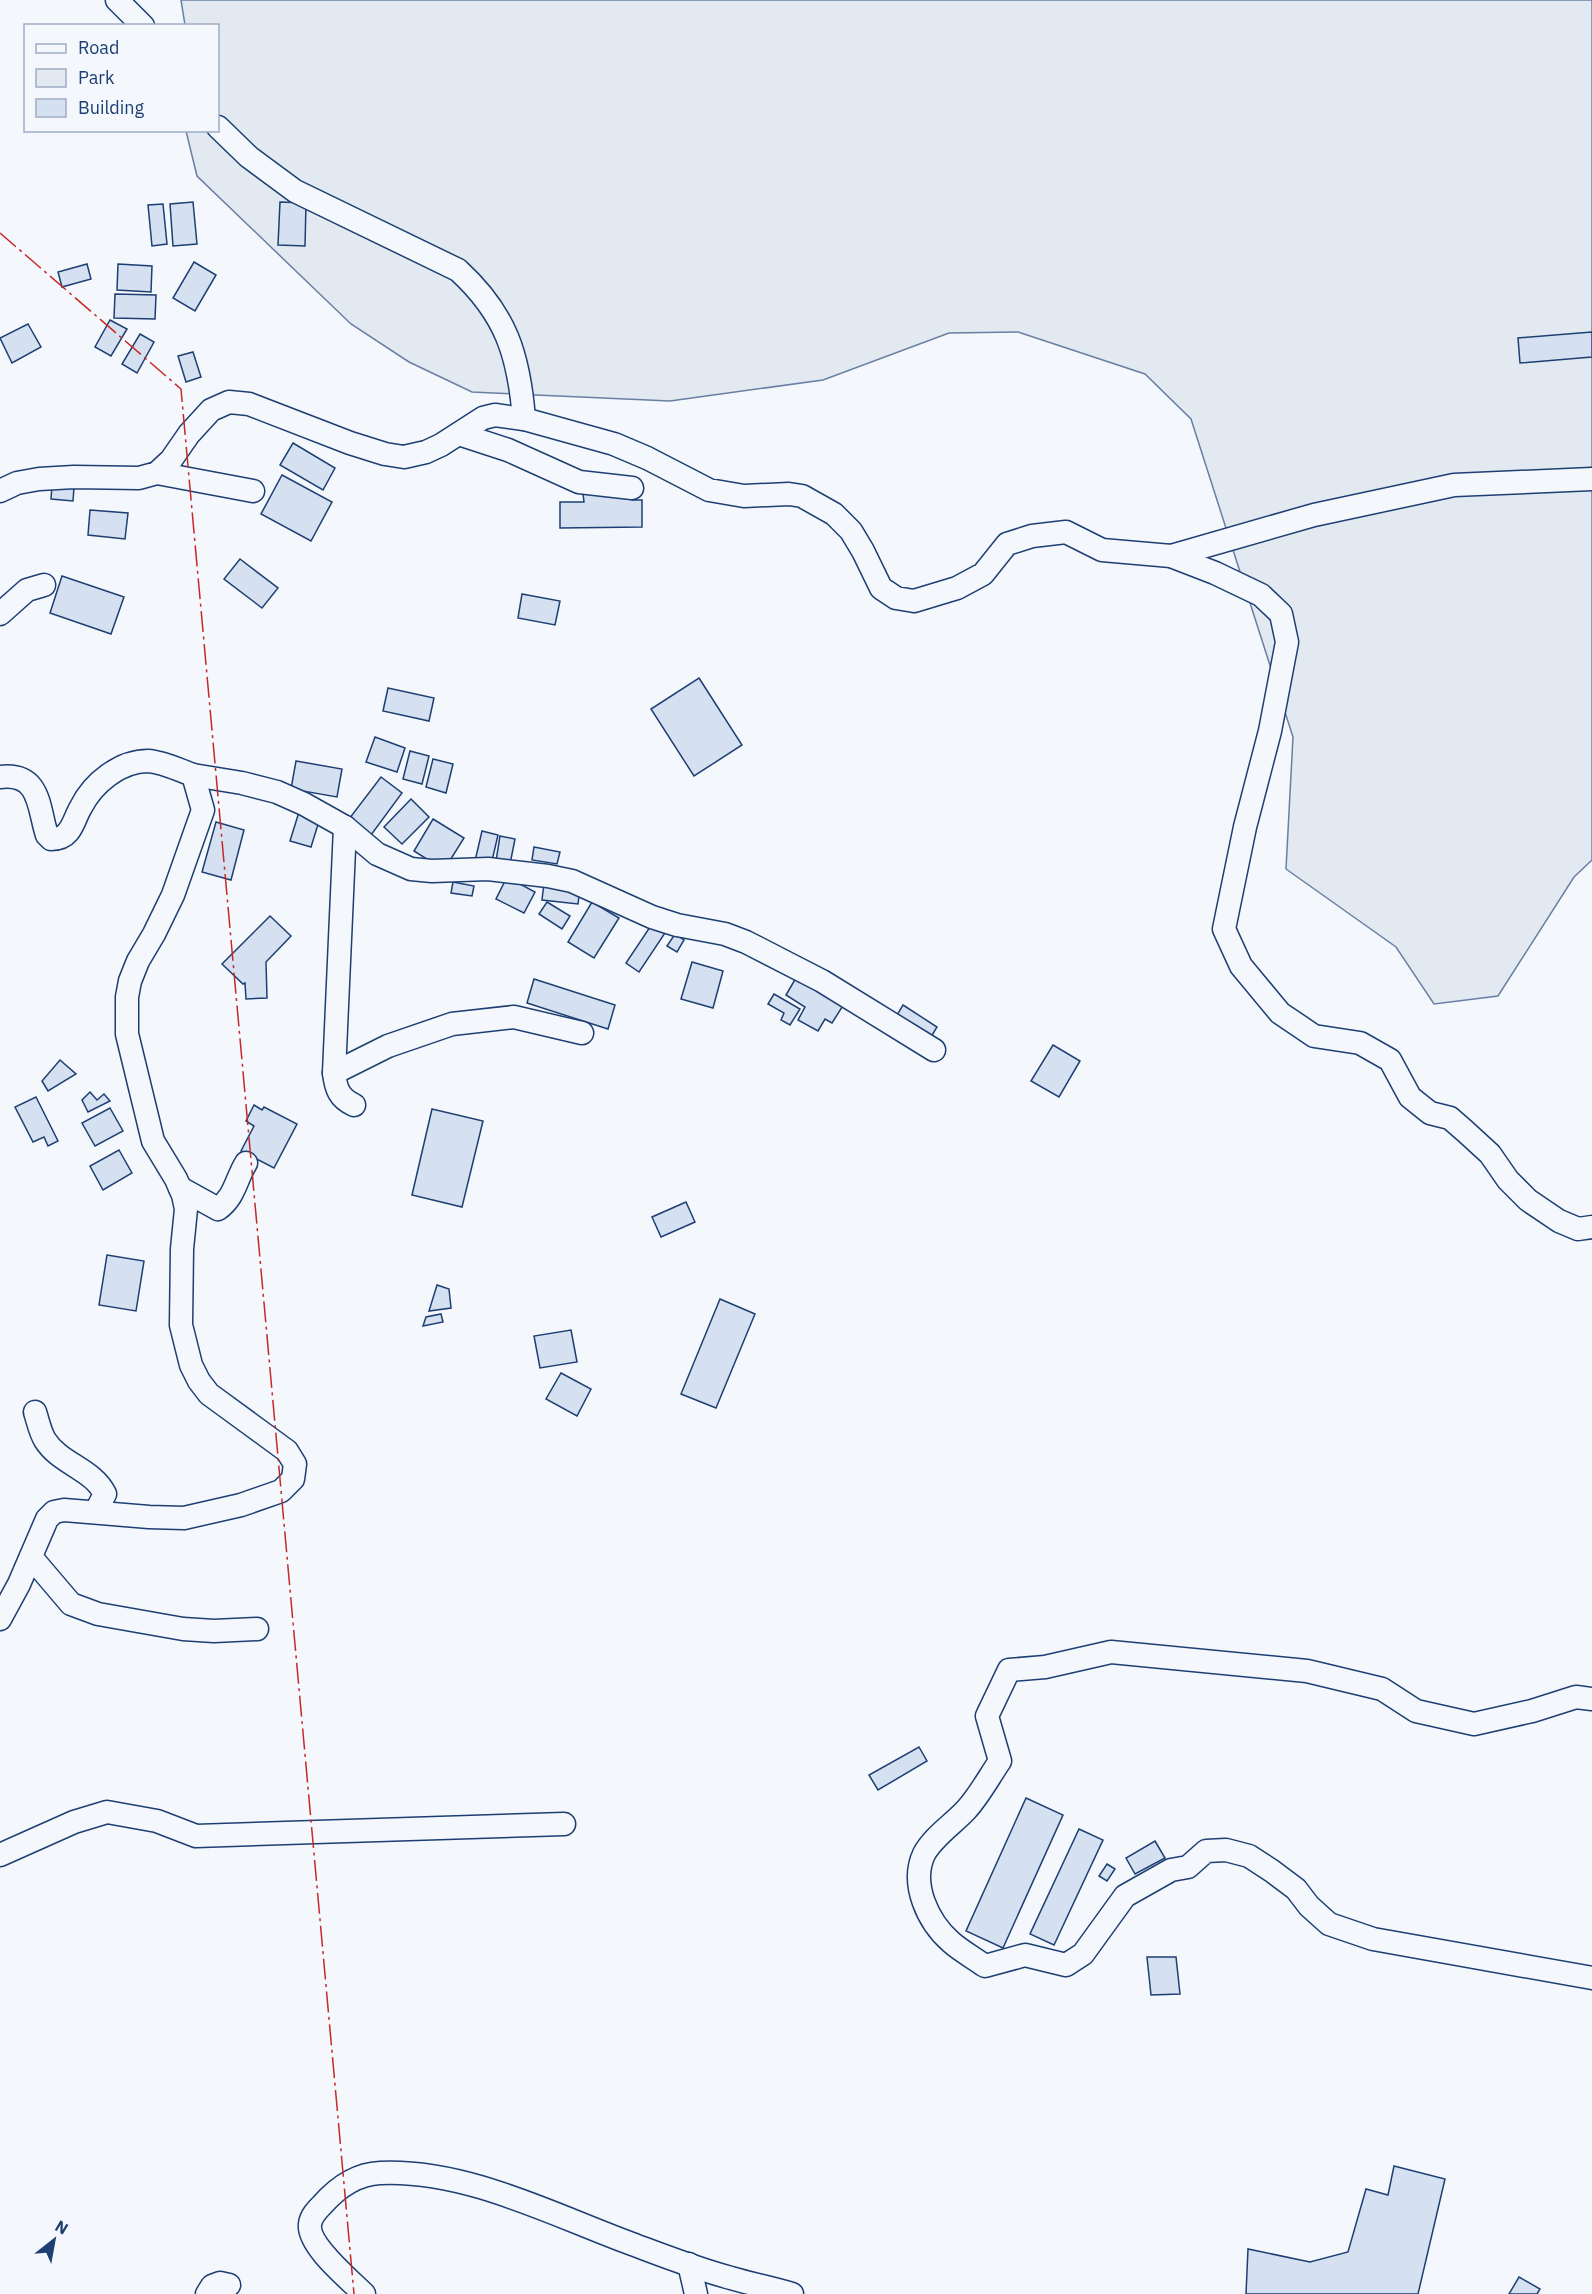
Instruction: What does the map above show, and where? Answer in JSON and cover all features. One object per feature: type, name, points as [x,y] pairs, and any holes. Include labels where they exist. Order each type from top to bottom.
[{"type":"street","points":[[117,0],[141,24]]},
{"type":"street","points":[[219,128],[249,157],[295,190],[458,270],[479,289],[501,321],[521,379],[524,419]]},
{"type":"street","points":[[157,473],[171,460],[189,434],[211,410],[229,402],[249,404],[350,443],[385,454],[404,457],[426,452],[483,418],[495,415],[524,419],[614,444],[709,490],[744,496],[789,494],[802,496],[834,514],[851,531],[881,588],[896,598],[914,601],[957,588],[983,574],[1007,544],[1032,536],[1066,532],[1102,550],[1171,556],[1262,595],[1281,614],[1287,642],[1270,731],[1245,827],[1224,929],[1241,966],[1280,1014],[1314,1035],[1360,1043],[1390,1060],[1410,1097],[1430,1113],[1450,1118],[1490,1154],[1508,1180],[1528,1200],[1558,1221],[1578,1229],[1592,1227]]},
{"type":"street","points":[[459,434],[508,450],[579,482],[632,488]]},
{"type":"street","points":[[0,491],[17,483],[39,479],[139,478],[157,473],[253,491]]},
{"type":"street","points":[[1171,556],[1314,515],[1454,485],[1592,479]]},
{"type":"street","points":[[0,614],[27,590],[44,585]]},
{"type":"street","points":[[0,777],[23,779],[36,791],[47,835],[51,839],[59,839],[68,832],[91,792],[107,774],[147,761],[172,766],[193,775],[242,783],[277,792],[345,827],[376,854],[411,869],[432,871],[488,869],[572,881],[643,913],[677,925],[724,934],[746,942],[822,981],[934,1050]]},
{"type":"street","points":[[0,1619],[47,1519],[54,1512],[96,1511],[184,1518],[251,1502],[281,1491],[293,1479],[295,1464],[287,1451],[209,1394],[191,1365],[181,1325],[182,1249],[186,1209],[180,1188],[153,1141],[127,1034],[127,997],[130,981],[173,895],[203,810],[193,775]]},
{"type":"street","points":[[345,827],[334,1073],[338,1094],[345,1101],[354,1105]]},
{"type":"street","points":[[334,1073],[388,1046],[452,1024],[514,1017],[582,1034]]},
{"type":"street","points":[[180,1188],[218,1209],[226,1203],[237,1186],[246,1162]]},
{"type":"street","points":[[34,1412],[44,1439],[54,1451],[101,1485],[105,1494],[96,1511]]},
{"type":"street","points":[[31,1557],[71,1604],[98,1614],[183,1629],[214,1631],[258,1629]]},
{"type":"street","points":[[1592,1699],[1576,1697],[1532,1711],[1474,1724],[1416,1711],[1382,1689],[1307,1671],[1111,1652],[1045,1666],[1009,1670],[987,1716],[1000,1761],[967,1809],[936,1839],[925,1854],[920,1869],[920,1882],[922,1898],[933,1922],[951,1942],[985,1966],[1025,1955],[1066,1965],[1083,1954],[1125,1896],[1171,1870],[1188,1867],[1206,1851],[1226,1850],[1249,1856],[1288,1883],[1296,1889],[1308,1906],[1329,1924],[1373,1939],[1592,1978]]},
{"type":"street","points":[[0,1855],[74,1822],[107,1812],[157,1821],[196,1836],[564,1824]]},
{"type":"street","points":[[364,2294],[318,2246],[311,2234],[310,2223],[314,2214],[339,2188],[358,2177],[380,2173],[429,2176],[488,2190],[689,2264],[730,2278],[792,2294]]},
{"type":"street","points":[[689,2264],[696,2294]]},
{"type":"street","points":[[207,2294],[212,2286],[220,2283],[229,2285]]},
{"type":"green space","points":[[181,0],[1592,0],[1592,860],[1574,877],[1498,996],[1434,1004],[1396,947],[1286,869],[1293,737],[1191,419],[1145,374],[1018,332],[949,333],[823,380],[670,401],[472,392],[409,362],[351,324],[197,176],[186,132],[219,132],[219,24],[185,24]]},
{"type":"building","points":[[193,202],[197,244],[173,246],[170,204]]},
{"type":"building","points":[[280,202],[306,203],[305,246],[278,245]]},
{"type":"building","points":[[163,204],[167,244],[152,246],[148,205]]},
{"type":"building","points":[[194,262],[216,275],[195,311],[173,298]]},
{"type":"building","points":[[87,264],[91,279],[62,287],[58,272]]},
{"type":"building","points":[[118,264],[152,266],[151,292],[117,290]]},
{"type":"building","points":[[115,294],[156,295],[155,319],[114,318]]},
{"type":"building","points":[[110,320],[127,329],[111,356],[95,347]]},
{"type":"building","points":[[28,324],[41,347],[12,363],[0,338]]},
{"type":"building","points":[[1592,332],[1592,357],[1520,363],[1518,338]]},
{"type":"building","points":[[140,334],[154,342],[137,373],[122,364]]},
{"type":"building","points":[[193,352],[201,377],[186,382],[178,356]]},
{"type":"building","points":[[293,443],[335,468],[323,490],[280,465]]},
{"type":"building","points":[[282,475],[332,502],[311,541],[261,514]]},
{"type":"building","points":[[52,485],[74,487],[73,501],[51,499]]},
{"type":"building","points":[[632,490],[632,500],[642,500],[642,527],[560,528],[560,502],[584,502],[583,494]]},
{"type":"building","points":[[90,510],[128,513],[125,539],[88,535]]},
{"type":"building","points":[[240,559],[278,588],[262,608],[224,579]]},
{"type":"building","points":[[62,576],[124,597],[111,634],[50,613]]},
{"type":"building","points":[[522,594],[560,601],[555,625],[518,618]]},
{"type":"building","points":[[699,678],[742,745],[694,776],[651,709]]},
{"type":"building","points":[[388,688],[434,698],[429,721],[383,711]]},
{"type":"building","points":[[375,737],[405,748],[397,772],[366,762]]},
{"type":"building","points":[[410,751],[429,756],[422,784],[403,779]]},
{"type":"building","points":[[433,759],[453,764],[446,793],[426,787]]},
{"type":"building","points":[[296,761],[342,769],[337,797],[291,789]]},
{"type":"building","points":[[381,777],[402,793],[371,835],[349,819]]},
{"type":"building","points":[[411,799],[429,817],[402,844],[384,827]]},
{"type":"building","points":[[299,812],[320,818],[311,847],[290,841]]},
{"type":"building","points":[[433,819],[464,838],[444,870],[414,851]]},
{"type":"building","points":[[216,822],[244,830],[231,880],[202,872]]},
{"type":"building","points":[[482,831],[498,835],[491,865],[475,861]]},
{"type":"building","points":[[500,836],[515,839],[510,864],[496,861]]},
{"type":"building","points":[[534,847],[560,852],[557,864],[532,860]]},
{"type":"building","points":[[507,877],[535,892],[524,913],[496,899]]},
{"type":"building","points":[[453,882],[474,886],[472,896],[451,893]]},
{"type":"building","points":[[544,883],[580,888],[578,904],[542,900]]},
{"type":"building","points":[[547,902],[570,916],[562,929],[539,914]]},
{"type":"building","points":[[592,902],[619,918],[594,958],[568,942]]},
{"type":"building","points":[[270,916],[291,936],[266,962],[267,998],[246,999],[245,983],[243,984],[222,964]]},
{"type":"building","points":[[654,921],[667,930],[639,972],[626,963]]},
{"type":"building","points":[[675,934],[684,940],[677,952],[667,946]]},
{"type":"building","points":[[692,962],[723,971],[713,1008],[681,999]]},
{"type":"building","points":[[797,976],[844,1004],[832,1023],[825,1019],[818,1031],[798,1020],[805,1007],[786,995]]},
{"type":"building","points":[[534,979],[615,1005],[608,1029],[527,1003]]},
{"type":"building","points":[[774,994],[800,1009],[790,1025],[781,1020],[784,1013],[768,1004]]},
{"type":"building","points":[[903,1005],[937,1027],[928,1042],[894,1020]]},
{"type":"building","points":[[1053,1045],[1080,1061],[1059,1097],[1031,1081]]},
{"type":"building","points":[[60,1060],[76,1074],[48,1091],[42,1081]]},
{"type":"building","points":[[90,1092],[97,1100],[104,1094],[110,1101],[88,1112],[82,1100]]},
{"type":"building","points":[[36,1097],[58,1141],[48,1146],[44,1137],[33,1142],[15,1107]]},
{"type":"building","points":[[254,1105],[262,1110],[264,1107],[297,1124],[274,1168],[241,1151],[254,1126],[246,1121]]},
{"type":"building","points":[[110,1108],[123,1131],[95,1146],[82,1123]]},
{"type":"building","points":[[432,1109],[483,1121],[462,1207],[412,1195]]},
{"type":"building","points":[[119,1150],[132,1173],[103,1190],[90,1166]]},
{"type":"building","points":[[686,1202],[695,1222],[661,1237],[652,1217]]},
{"type":"building","points":[[107,1255],[144,1261],[136,1311],[99,1305]]},
{"type":"building","points":[[437,1285],[449,1289],[451,1308],[429,1311]]},
{"type":"building","points":[[720,1299],[755,1314],[716,1408],[681,1394]]},
{"type":"building","points":[[441,1314],[443,1322],[423,1326],[426,1317]]},
{"type":"building","points":[[571,1330],[577,1362],[540,1368],[534,1336]]},
{"type":"building","points":[[561,1373],[591,1389],[577,1416],[546,1399]]},
{"type":"building","points":[[919,1747],[927,1761],[878,1790],[869,1775]]},
{"type":"building","points":[[1026,1798],[1063,1815],[1003,1948],[966,1931]]},
{"type":"building","points":[[1079,1829],[1103,1840],[1054,1945],[1030,1934]]},
{"type":"building","points":[[1155,1841],[1165,1858],[1135,1874],[1126,1858]]},
{"type":"building","points":[[1107,1864],[1115,1869],[1107,1881],[1099,1876]]},
{"type":"building","points":[[1147,1957],[1176,1957],[1180,1994],[1151,1995]]},
{"type":"building","points":[[1394,2166],[1445,2179],[1418,2294],[1246,2294],[1248,2249],[1310,2262],[1348,2252],[1366,2189],[1388,2195]]},
{"type":"building","points":[[1519,2277],[1540,2289],[1537,2294],[1509,2294]]},
{"type":"power","points":[[0,233],[181,389],[354,2294]]}]
